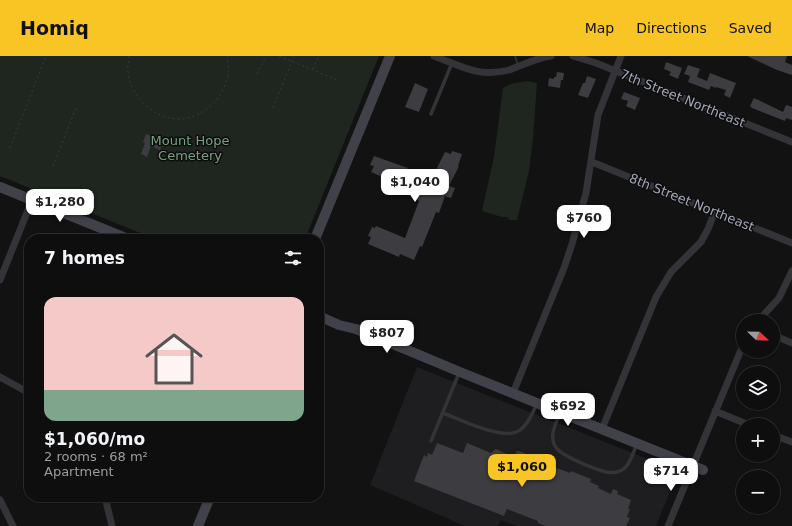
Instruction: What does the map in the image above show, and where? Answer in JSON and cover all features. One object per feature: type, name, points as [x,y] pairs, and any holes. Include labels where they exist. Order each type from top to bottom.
[{"type":"street","points":[[319,234],[390,56]]},
{"type":"street","points":[[434,56],[474,71],[494,72],[509,70],[534,60],[551,56]]},
{"type":"street","name":"7th Street Northeast","points":[[573,56],[586,59],[792,142]]},
{"type":"street","points":[[513,393],[571,249],[582,210],[592,162],[598,116],[621,56]]},
{"type":"street","name":"8th Street Northeast","points":[[592,162],[792,243]]},
{"type":"street","points":[[0,187],[116,234]]},
{"type":"street","points":[[0,280],[32,200]]},
{"type":"street","points":[[602,429],[659,291],[671,272],[700,242],[716,211]]},
{"type":"street","points":[[764,314],[779,298],[792,271]]},
{"type":"street","points":[[324,318],[339,325]]},
{"type":"street","points":[[324,324],[356,329],[704,470]]},
{"type":"street","points":[[780,338],[792,342]]},
{"type":"street","points":[[668,526],[737,358]]},
{"type":"street","points":[[0,377],[24,390]]},
{"type":"street","points":[[715,411],[736,419]]},
{"type":"street","points":[[780,438],[792,442]]},
{"type":"street","points":[[0,500],[12,526]]},
{"type":"street","points":[[106,502],[112,526]]},
{"type":"street","points":[[198,526],[208,502]]},
{"type":"lane","points":[[431,114],[452,63]]},
{"type":"lane","points":[[432,441],[460,372]]},
{"type":"lane","points":[[443,413],[486,430],[506,434],[519,432],[528,422],[537,403]]},
{"type":"lane","points":[[561,412],[553,430],[552,437],[554,445],[558,451],[565,456],[607,472],[615,472],[626,467],[637,443]]},
{"type":"path","points":[[10,148],[46,56]]},
{"type":"path","points":[[130,56],[128,71],[135,94],[158,113],[181,119],[191,117],[204,111],[220,95],[229,73],[227,56]]},
{"type":"path","points":[[257,74],[266,56]]},
{"type":"path","points":[[279,56],[337,80]]},
{"type":"path","points":[[273,108],[294,56]]},
{"type":"path","points":[[313,70],[319,56]]},
{"type":"path","points":[[53,166],[76,108]]},
{"type":"shaded area","points":[[417,367],[675,470],[676,477],[656,526],[517,526],[501,520],[498,526],[465,526],[370,485]]},
{"type":"green space","name":"Mount Hope Cemetery","points":[[0,56],[379,56],[307,234],[143,234],[0,176]]},
{"type":"green space","points":[[527,81],[537,83],[533,139],[529,171],[517,220],[510,220],[507,217],[482,211],[494,157],[503,88],[511,84]]},
{"type":"building","points":[[747,56],[787,56],[785,62],[792,65],[792,75],[777,70]]},
{"type":"building","points":[[666,62],[682,68],[678,79],[669,75],[671,72],[664,69]]},
{"type":"building","points":[[688,65],[700,69],[697,77],[707,81],[710,73],[736,83],[730,98],[724,95],[726,90],[711,86],[709,90],[688,82],[690,76],[684,74]]},
{"type":"building","points":[[557,72],[564,73],[560,88],[548,86],[549,78],[554,79]]},
{"type":"building","points":[[587,76],[596,79],[588,98],[578,95]]},
{"type":"building","points":[[415,83],[428,89],[419,112],[405,107]]},
{"type":"building","points":[[624,92],[640,98],[635,110],[626,106],[628,101],[621,99]]},
{"type":"building","points":[[754,98],[783,112],[786,105],[792,107],[792,120],[786,118],[785,121],[752,108],[750,106]]},
{"type":"building","points":[[146,134],[164,141],[160,150],[151,146],[147,157],[141,154],[145,143],[143,142]]},
{"type":"building","points":[[452,151],[462,154],[459,166],[449,186],[455,188],[451,198],[445,196],[439,213],[436,212],[422,247],[420,246],[414,260],[400,254],[399,257],[368,244],[371,237],[368,236],[372,227],[375,228],[376,226],[405,238],[419,201],[411,197],[414,190],[371,172],[374,166],[370,165],[374,156],[408,168],[407,169],[434,180],[438,170],[436,170],[445,152],[451,154]]},
{"type":"building","points":[[437,443],[463,453],[467,443],[491,453],[496,449],[514,457],[517,451],[522,452],[562,470],[570,473],[571,471],[591,479],[590,482],[599,486],[598,488],[611,494],[613,489],[618,491],[617,494],[631,500],[627,517],[630,518],[626,526],[545,526],[538,523],[538,521],[507,509],[504,516],[414,481],[424,455],[427,457],[428,453],[432,455]]},
{"type":"waterway","points":[[515,56],[518,65]]}]
